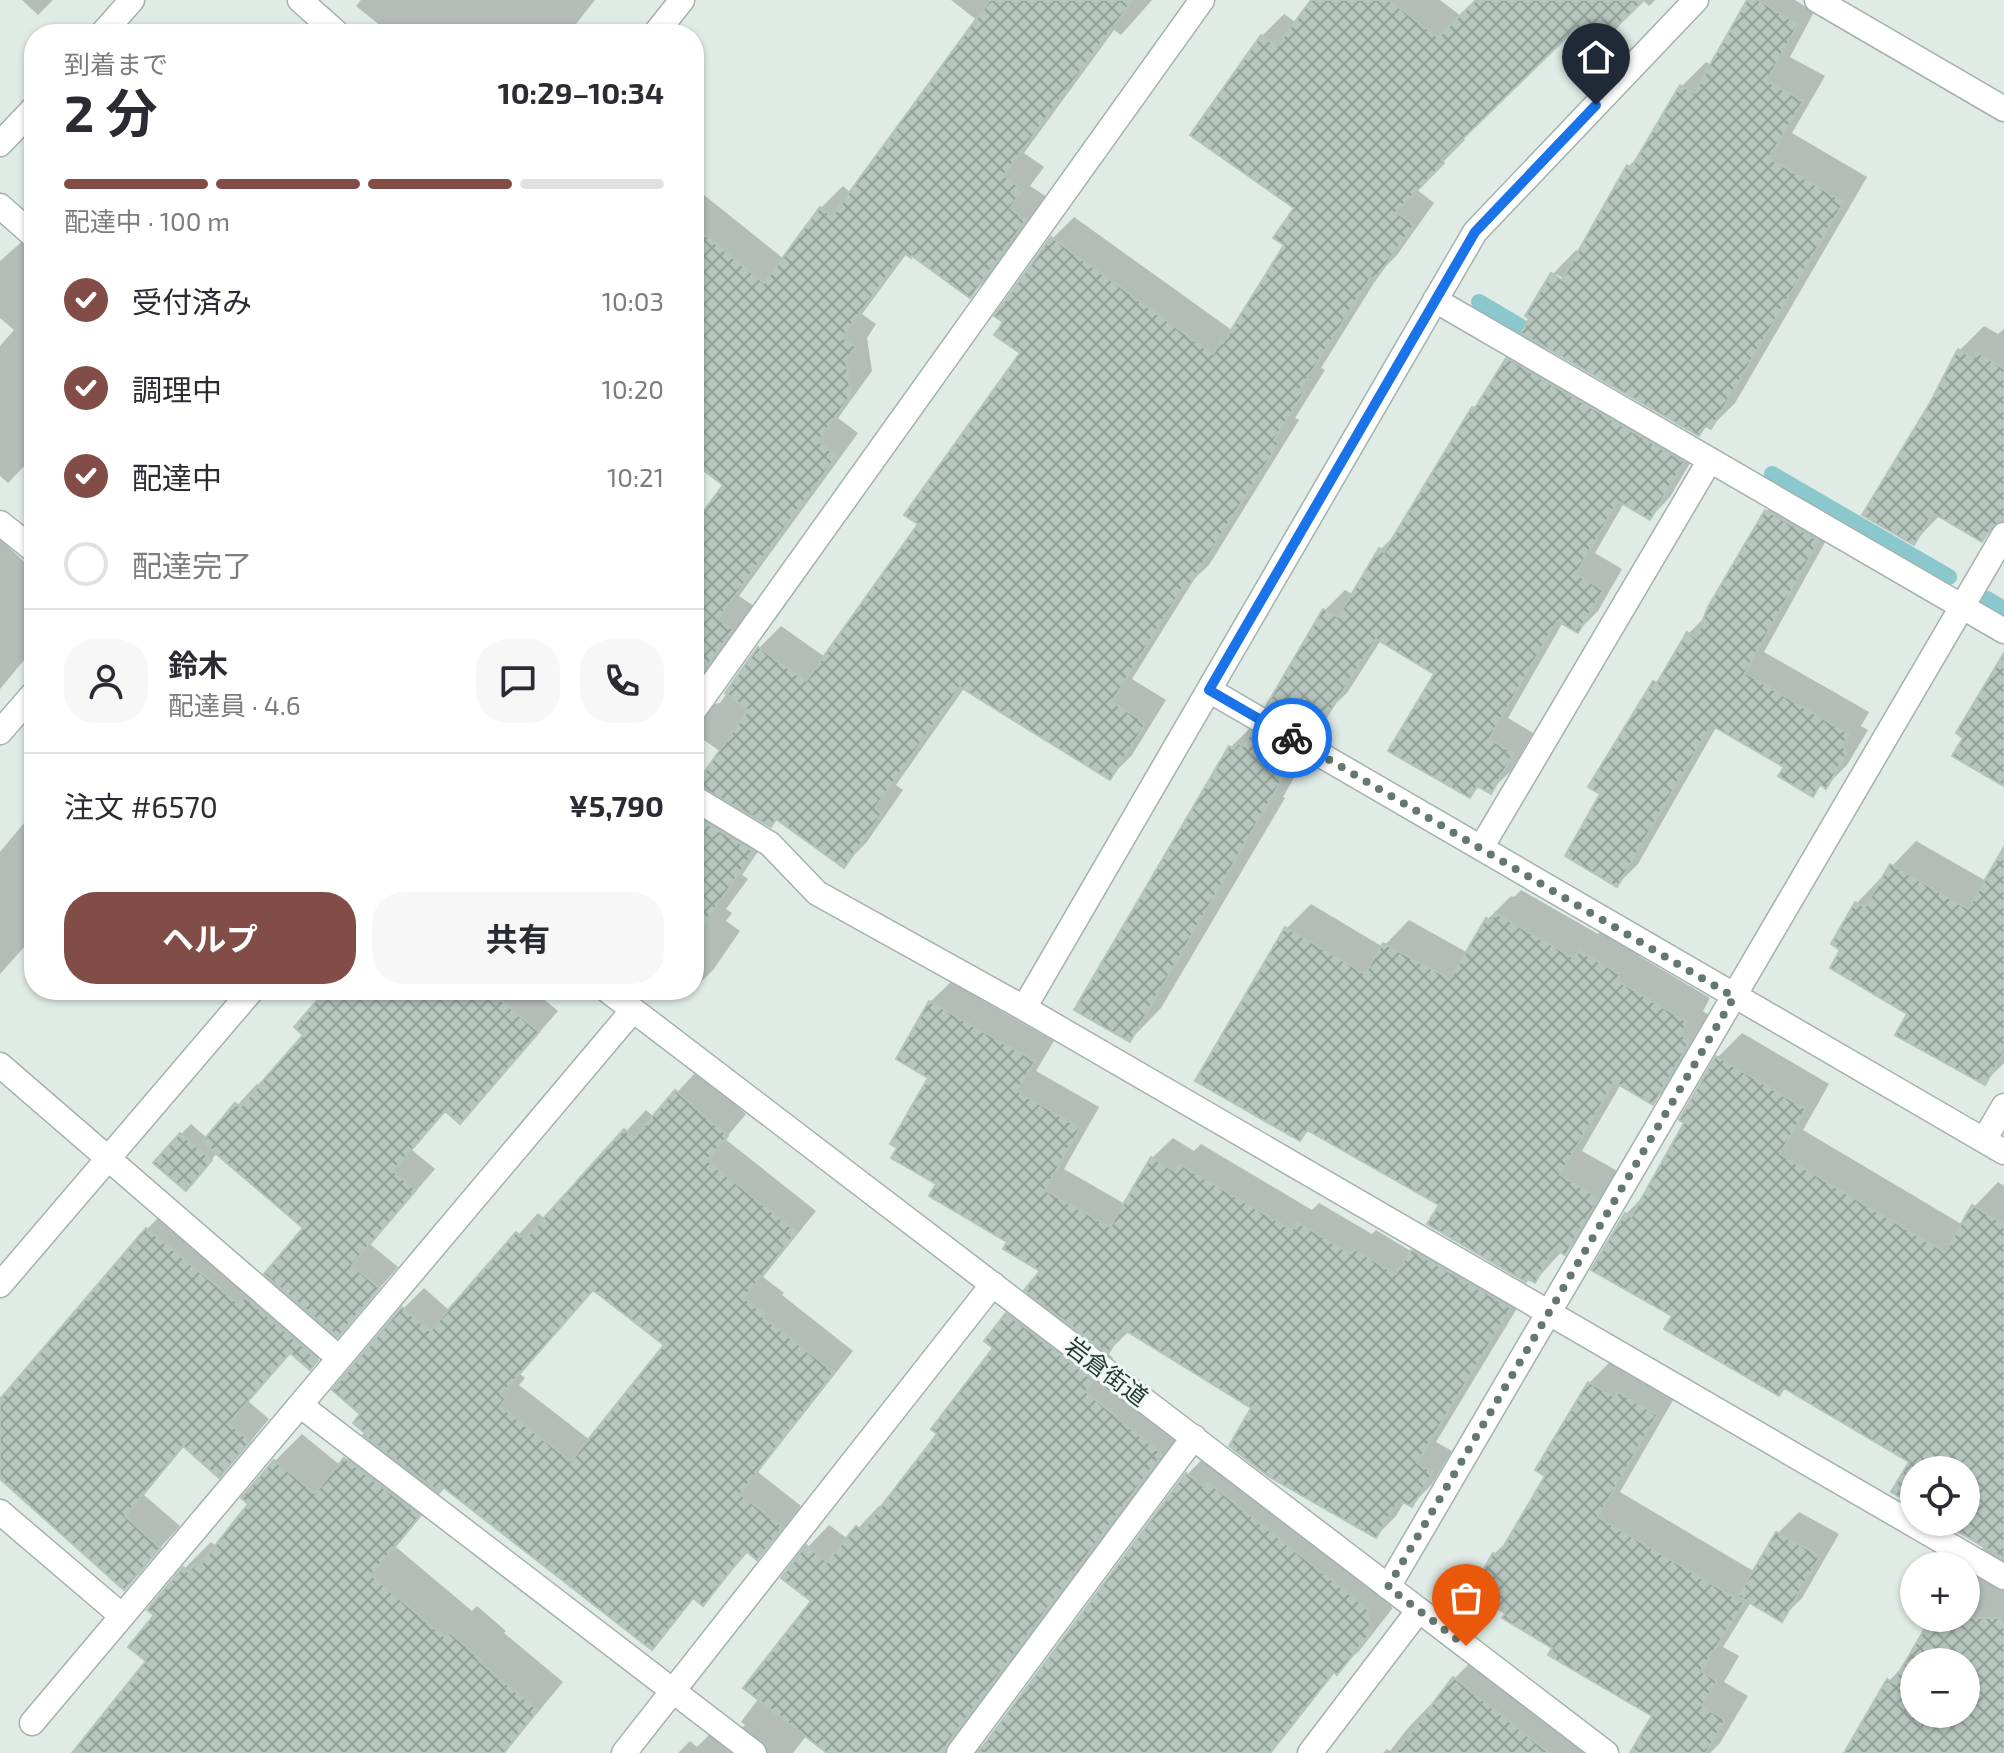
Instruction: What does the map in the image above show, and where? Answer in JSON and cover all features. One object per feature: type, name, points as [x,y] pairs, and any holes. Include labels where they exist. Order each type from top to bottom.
[{"type":"street","points":[[111,24],[132,0]]},
{"type":"street","points":[[300,0],[327,24]]},
{"type":"street","points":[[663,24],[682,0]]},
{"type":"street","points":[[704,696],[1202,0]]},
{"type":"street","points":[[1024,1008],[1475,232],[1696,0]]},
{"type":"street","points":[[1817,0],[2004,109]]},
{"type":"street","points":[[0,144],[24,119]]},
{"type":"street","points":[[0,206],[24,227]]},
{"type":"street","points":[[1435,300],[2004,631]]},
{"type":"street","points":[[1481,848],[1710,460]]},
{"type":"street","points":[[0,523],[24,541]]},
{"type":"street","points":[[1388,1587],[2004,535]]},
{"type":"street","points":[[1209,690],[1994,1146],[2004,1106]]},
{"type":"street","points":[[0,732],[24,704]]},
{"type":"street","points":[[704,804],[770,844],[817,893],[1024,1008],[2004,1577]]},
{"type":"street","points":[[0,1285],[244,1000]]},
{"type":"street","name":"岩倉街道","points":[[620,1000],[1606,1753]]},
{"type":"street","points":[[32,1723],[633,1010]]},
{"type":"street","points":[[0,1065],[339,1358]]},
{"type":"street","points":[[624,1753],[993,1284]]},
{"type":"street","points":[[300,1405],[754,1753]]},
{"type":"street","points":[[959,1753],[1194,1437]]},
{"type":"street","points":[[0,1512],[122,1616]]},
{"type":"street","points":[[1310,1753],[1419,1610]]},
{"type":"building","points":[[990,0],[1133,0],[1004,175],[1023,190],[1010,208],[1026,220],[970,298],[904,253],[842,337],[856,347],[846,361],[851,395],[818,441],[837,456],[718,619],[733,629],[704,670],[704,511],[723,485],[704,471],[704,234],[764,283],[820,207],[832,216]]},
{"type":"building","points":[[1311,0],[1389,0],[1438,37],[1476,0],[1644,0],[1593,50],[1574,30],[1441,160],[1444,163],[1396,212],[1414,225],[1375,280],[1371,277],[1300,390],[1304,392],[1274,440],[1279,443],[1187,589],[1183,587],[1112,702],[1146,723],[1110,780],[960,687],[875,808],[882,813],[844,868],[776,819],[771,827],[704,789],[704,773],[748,710],[725,693],[758,647],[806,681],[918,524],[904,515],[1020,353],[994,335],[1003,322],[994,316],[1051,237],[1213,354],[1221,341],[1223,343],[1284,245],[1273,238],[1294,208],[1190,135],[1261,35],[1277,46]]},
{"type":"building","points":[[1747,0],[1758,0],[1798,24],[1767,81],[1803,101],[1769,158],[1844,202],[1711,429],[1705,426],[1699,436],[1521,333],[1529,319],[1525,316],[1551,273],[1562,280],[1627,165],[1631,168],[1680,85],[1694,93]]},
{"type":"building","points":[[1958,349],[1973,358],[1977,352],[2004,369],[2004,520],[1992,527],[1982,542],[1933,513],[1914,545],[1862,515],[1930,403]]},
{"type":"building","points":[[1506,358],[1684,462],[1650,520],[1618,501],[1576,574],[1603,590],[1578,633],[1557,621],[1489,739],[1514,753],[1491,794],[1477,786],[1470,798],[1388,751],[1434,674],[1376,639],[1327,716],[1321,712],[1310,731],[1266,706],[1323,609],[1338,617],[1379,548],[1384,552],[1472,407],[1475,408]]},
{"type":"building","points":[[1765,510],[1819,541],[1745,673],[1849,734],[1842,747],[1848,751],[1826,789],[1820,784],[1813,797],[1778,776],[1784,767],[1711,725],[1617,887],[1565,856],[1600,794],[1588,787],[1687,632],[1696,638],[1708,607]]},
{"type":"building","points":[[2004,653],[2004,786],[1952,756],[1963,738],[1956,733]]},
{"type":"building","points":[[1251,732],[1295,757],[1130,1042],[1074,1010],[1229,746],[1234,749],[1238,743],[1243,746]]},
{"type":"building","points":[[704,822],[754,852],[704,924]]},
{"type":"building","points":[[2004,847],[2004,1052],[1985,1085],[1895,1035],[1907,1014],[1830,968],[1840,950],[1831,944],[1855,902],[1865,907],[1890,864],[1968,909]]},
{"type":"building","points":[[1495,913],[1574,958],[1579,951],[1620,974],[1616,980],[1688,1022],[1681,1035],[1690,1041],[1653,1105],[1614,1082],[1560,1175],[1599,1198],[1565,1255],[1554,1249],[1535,1283],[1528,1279],[1526,1282],[1427,1224],[1439,1205],[1307,1130],[1300,1141],[1195,1081],[1285,927],[1365,974],[1383,943],[1450,979],[1486,918],[1491,921]]},
{"type":"building","points":[[317,1000],[501,1000],[539,1032],[460,1124],[445,1111],[393,1171],[416,1190],[352,1265],[379,1288],[338,1337],[264,1274],[303,1228],[202,1142],[235,1103],[240,1107],[303,1035],[294,1027]]},
{"type":"building","points":[[929,1001],[1035,1061],[1017,1091],[1080,1128],[1045,1190],[1110,1227],[1151,1157],[1174,1171],[1179,1164],[1292,1230],[1297,1222],[1351,1254],[1354,1249],[1396,1274],[1411,1250],[1511,1308],[1417,1463],[1433,1472],[1412,1507],[1399,1500],[1376,1538],[1268,1476],[1229,1446],[1251,1408],[1123,1329],[1108,1354],[1024,1290],[1040,1271],[1003,1249],[1007,1242],[929,1196],[936,1184],[891,1158],[897,1148],[890,1144],[928,1078],[896,1059]]},
{"type":"building","points":[[1716,1056],[1806,1109],[1780,1154],[1945,1252],[1972,1205],[2004,1224],[2004,1559],[1965,1536],[1980,1536],[1980,1456],[1900,1457],[1784,1388],[1779,1396],[1664,1329],[1672,1316],[1591,1270],[1625,1213],[1631,1217],[1684,1123],[1679,1120]]},
{"type":"building","points":[[675,1090],[728,1136],[707,1160],[797,1232],[744,1298],[765,1314],[763,1317],[834,1372],[740,1494],[783,1527],[757,1560],[746,1551],[703,1606],[693,1598],[652,1650],[443,1487],[439,1492],[363,1435],[365,1433],[353,1423],[360,1414],[332,1390],[402,1307],[430,1331],[516,1232],[525,1239],[624,1129],[634,1138]],"holes":[[[593,1290],[664,1345],[571,1461],[500,1406],[506,1399],[501,1395]]]},
{"type":"building","points":[[180,1133],[212,1160],[186,1191],[153,1163]]},
{"type":"building","points":[[146,1228],[239,1304],[245,1297],[318,1360],[310,1370],[290,1353],[229,1423],[250,1441],[219,1478],[183,1446],[125,1516],[160,1548],[124,1590],[0,1479],[0,1399]]},
{"type":"building","points":[[1006,1313],[1093,1380],[1086,1392],[1162,1454],[947,1744],[944,1753],[827,1753],[743,1688],[811,1601],[781,1578],[806,1545],[827,1562],[856,1526],[862,1531],[937,1434],[931,1429],[993,1348],[984,1341]]},
{"type":"building","points":[[1588,1382],[1615,1397],[1618,1392],[1657,1415],[1598,1517],[1744,1603],[1701,1671],[1717,1681],[1702,1706],[1725,1720],[1706,1753],[1630,1753],[1652,1716],[1548,1655],[1552,1648],[1502,1618],[1505,1613],[1470,1593],[1493,1553],[1498,1556],[1545,1476],[1535,1470]]},
{"type":"building","points":[[344,1458],[420,1516],[371,1575],[445,1637],[449,1632],[538,1710],[504,1753],[72,1753],[146,1661],[128,1647],[154,1615],[147,1610],[183,1567],[188,1572],[195,1564],[199,1566],[248,1504],[241,1498],[274,1460],[315,1493]]},
{"type":"building","points":[[1186,1473],[1205,1487],[1208,1482],[1367,1608],[1371,1632],[1337,1675],[1334,1672],[1270,1753],[978,1753]]},
{"type":"building","points":[[1900,1477],[1900,1497],[1891,1492]]},
{"type":"building","points":[[1776,1532],[1820,1556],[1782,1622],[1738,1596]]},
{"type":"building","points":[[1980,1618],[2004,1618],[2004,1753],[1844,1753],[1887,1679],[1893,1683],[1900,1671],[1900,1728],[1980,1728],[1980,1648],[1913,1648],[1923,1632],[1980,1632]]},
{"type":"building","points":[[1453,1677],[1489,1705],[1549,1753],[1395,1753]]},
{"type":"waterway","points":[[1479,302],[1543,340]]},
{"type":"waterway","points":[[1772,474],[1949,577]]},
{"type":"waterway","points":[[1987,599],[2004,609]]},
{"type":"way so far","points":[[1292,738],[1734,997],[1388,1587],[1466,1646]]},
{"type":"route","points":[[1292,738],[1209,690],[1475,232],[1596,105]]}]
